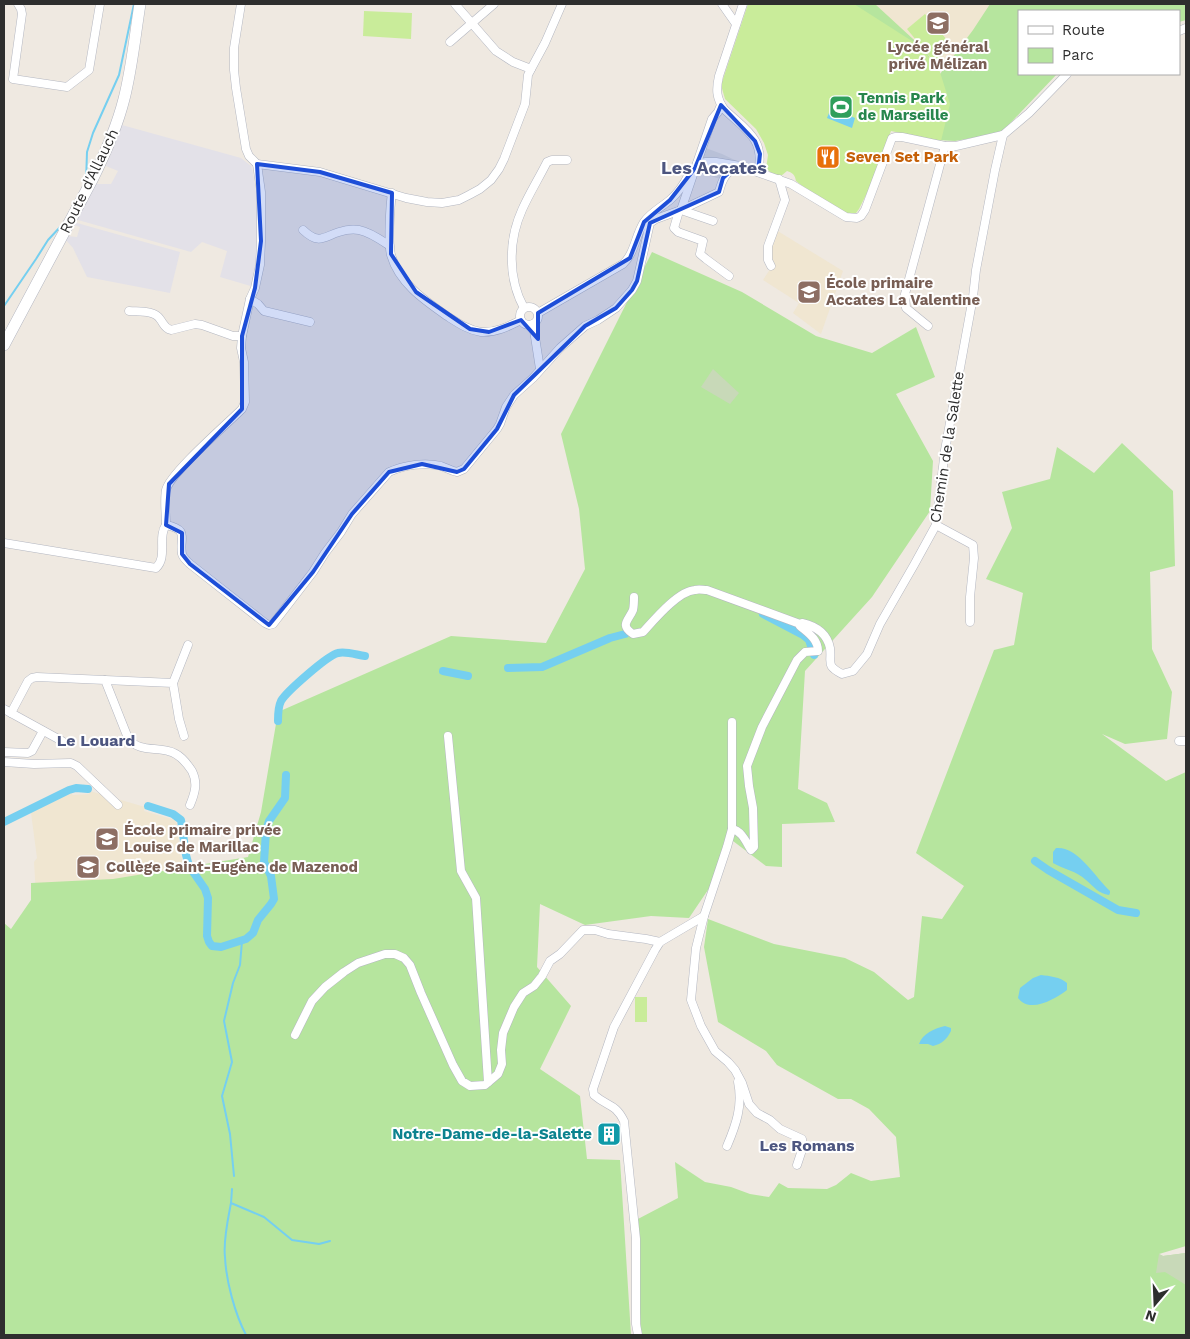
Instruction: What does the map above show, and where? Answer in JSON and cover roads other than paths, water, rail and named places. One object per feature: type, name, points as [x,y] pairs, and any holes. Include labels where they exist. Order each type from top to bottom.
[{"type":"main road","name":"Route d'Allauch","points":[[4,345],[105,155],[124,98],[140,4]]},
{"type":"street","points":[[13,79],[22,14],[18,4]]},
{"type":"street","points":[[4,78],[67,87],[89,70],[100,4]]},
{"type":"street","points":[[4,543],[156,568],[161,558],[163,529],[166,525],[166,490],[169,484],[182,467],[242,409],[245,402],[244,362],[241,348],[242,336],[260,265],[262,241],[261,192],[257,164],[249,156],[246,149],[236,88],[234,48],[241,4]]},
{"type":"street","points":[[455,4],[496,51],[513,62],[530,69]]},
{"type":"street","points":[[450,42],[494,4]]},
{"type":"street","points":[[257,164],[320,172],[406,198],[427,202],[442,203],[459,200],[480,190],[491,180],[504,159],[525,104],[530,69],[545,43],[562,4]]},
{"type":"street","points":[[722,4],[736,24]]},
{"type":"street","points":[[743,4],[717,86],[717,94],[721,105],[746,128],[755,141],[760,154],[758,172]]},
{"type":"street","points":[[540,369],[533,324],[538,318],[538,314],[614,270],[630,258],[636,238],[644,222],[652,213],[670,200],[684,185],[691,170],[696,166],[706,162],[716,162],[740,166],[795,186],[846,217],[856,218],[861,216],[865,210],[892,138],[956,146],[1003,136],[1029,113],[1066,75]]},
{"type":"street","points":[[721,105],[712,119],[674,228],[678,232],[703,241],[700,254],[729,276]]},
{"type":"street","name":"Chemin de la Salette","points":[[800,624],[816,628],[824,634],[830,647],[830,661],[833,670],[842,674],[854,671],[867,654],[880,624],[936,525],[945,450],[973,297],[976,270],[1003,136]]},
{"type":"street","points":[[928,326],[906,308],[905,294],[945,146]]},
{"type":"street","points":[[700,155],[716,162]]},
{"type":"street","points":[[524,308],[519,299],[512,266],[512,248],[517,222],[547,162],[552,160],[568,160]]},
{"type":"street","points":[[166,525],[182,533],[182,554],[190,564],[248,610],[269,625],[273,624],[313,572],[352,514],[389,472],[422,464],[443,467],[457,472],[464,470],[497,429],[510,399],[533,378],[560,348],[585,326],[616,308],[638,281],[650,223],[680,211],[718,192],[726,174],[740,166]]},
{"type":"street","points":[[771,266],[768,260],[768,246],[785,200],[779,179]]},
{"type":"street","points":[[392,194],[391,254],[408,284],[424,300],[460,325],[480,332],[499,330],[521,320]]},
{"type":"street","points":[[680,211],[713,221]]},
{"type":"street","points":[[303,230],[310,236],[320,239],[338,232],[360,230],[377,237],[390,246]]},
{"type":"street","points":[[630,258],[642,261]]},
{"type":"street","points":[[250,299],[264,311],[310,322]]},
{"type":"street","points":[[524,308],[533,308],[538,314]]},
{"type":"street","points":[[521,320],[521,313],[524,308]]},
{"type":"street","points":[[129,311],[150,312],[160,319],[165,328],[171,330],[195,324],[233,336],[242,336]]},
{"type":"street","points":[[521,320],[526,324],[533,324]]},
{"type":"street","points":[[936,525],[973,545],[974,558],[970,596],[970,622]]},
{"type":"street","points":[[634,597],[633,610],[627,619],[626,625],[628,631],[633,634],[644,632],[658,615],[682,596],[695,590],[707,590],[800,624],[815,639],[818,646],[818,651],[805,652],[797,660],[762,727],[748,766],[753,808],[754,847],[751,850],[740,834],[732,829]]},
{"type":"street","points":[[184,736],[173,684],[188,644]]},
{"type":"street","points":[[62,741],[7,711],[32,678],[173,684]]},
{"type":"street","points":[[105,680],[128,738],[132,743],[142,747],[169,750],[185,761],[195,777],[195,795],[190,805]]},
{"type":"street","points":[[732,722],[732,829],[704,916],[696,948],[691,1000],[694,1012],[708,1040],[715,1051],[735,1070],[742,1083],[749,1104],[757,1113],[770,1120],[780,1129],[802,1139],[803,1147],[797,1165]]},
{"type":"street","points":[[4,752],[28,753],[32,751],[43,730]]},
{"type":"street","points":[[448,736],[461,871],[476,898],[488,1082]]},
{"type":"street","points":[[4,762],[34,764],[71,763],[77,766],[118,805]]},
{"type":"street","points":[[638,1335],[636,1324],[636,1239],[624,1121],[619,1111],[594,1095],[593,1089],[614,1027],[660,942],[704,916]]},
{"type":"street","points":[[295,1035],[312,1001],[331,982],[358,963],[384,954],[395,954],[404,958],[410,965],[453,1066],[462,1081],[470,1086],[485,1085],[498,1074],[502,1064],[503,1033],[514,1007],[524,993],[534,986],[542,976],[550,961],[560,954],[583,930],[595,930],[608,934],[646,938],[660,942]]},
{"type":"street","points":[[727,1146],[735,1129],[740,1105],[740,1089],[735,1070]]},
{"type":"water","points":[[831,108],[855,118],[852,128],[827,118]]},
{"type":"water","points":[[1056,848],[1072,852],[1079,857],[1110,891],[1109,895],[1099,891],[1078,874],[1053,863],[1053,852]]},
{"type":"water","points":[[1041,975],[1055,977],[1064,981],[1067,983],[1067,990],[1049,1001],[1036,1005],[1023,1003],[1018,998],[1020,988],[1033,978]]},
{"type":"water","points":[[945,1026],[951,1028],[951,1031],[942,1042],[933,1046],[919,1044],[929,1032]]},
{"type":"waterway","points":[[86,182],[87,152],[93,133],[119,75],[134,4]]},
{"type":"waterway","points":[[4,306],[48,240],[62,225]]},
{"type":"waterway","points":[[763,614],[803,635],[809,640],[814,655]]},
{"type":"waterway","points":[[508,668],[542,667],[610,638],[625,634]]},
{"type":"waterway","points":[[278,721],[279,706],[284,696],[326,660],[338,653],[365,656]]},
{"type":"waterway","points":[[443,671],[468,676]]},
{"type":"waterway","points":[[148,806],[173,814],[181,820],[189,866],[205,889],[208,898],[207,936],[212,946],[221,947],[246,939],[253,933],[258,920],[274,899],[271,876],[264,862],[266,831],[269,821],[285,798],[286,775]]},
{"type":"waterway","points":[[4,822],[69,790],[76,788],[88,789]]},
{"type":"waterway","points":[[1035,861],[1118,910],[1136,913]]},
{"type":"waterway","points":[[234,1176],[230,1134],[222,1096],[232,1062],[224,1021],[233,983],[240,965],[242,941]]},
{"type":"waterway","points":[[232,1189],[231,1203],[264,1217],[292,1240],[319,1244],[330,1241]]},
{"type":"waterway","points":[[231,1203],[225,1237],[226,1266],[229,1287],[246,1335]]},
{"type":"place","name":"Lycée général privé Mélizan","points":[[938,23]]},
{"type":"place","name":"Tennis Park de Marseille","points":[[841,107]]},
{"type":"place","name":"Seven Set Park","points":[[828,157]]},
{"type":"place","name":"École primaire Accates La Valentine","points":[[809,292]]},
{"type":"place","name":"École primaire privée Louise de Marillac","points":[[107,839]]},
{"type":"place","name":"Collège Saint-Eugène de Mazenod","points":[[88,867]]},
{"type":"place","name":"Notre-Dame-de-la-Salette","points":[[609,1134]]},
{"type":"district","name":"Les Accates","points":[[714,167]]},
{"type":"district","name":"Le Louard","points":[[96,740]]},
{"type":"district","name":"Les Romans","points":[[807,1145]]}]
